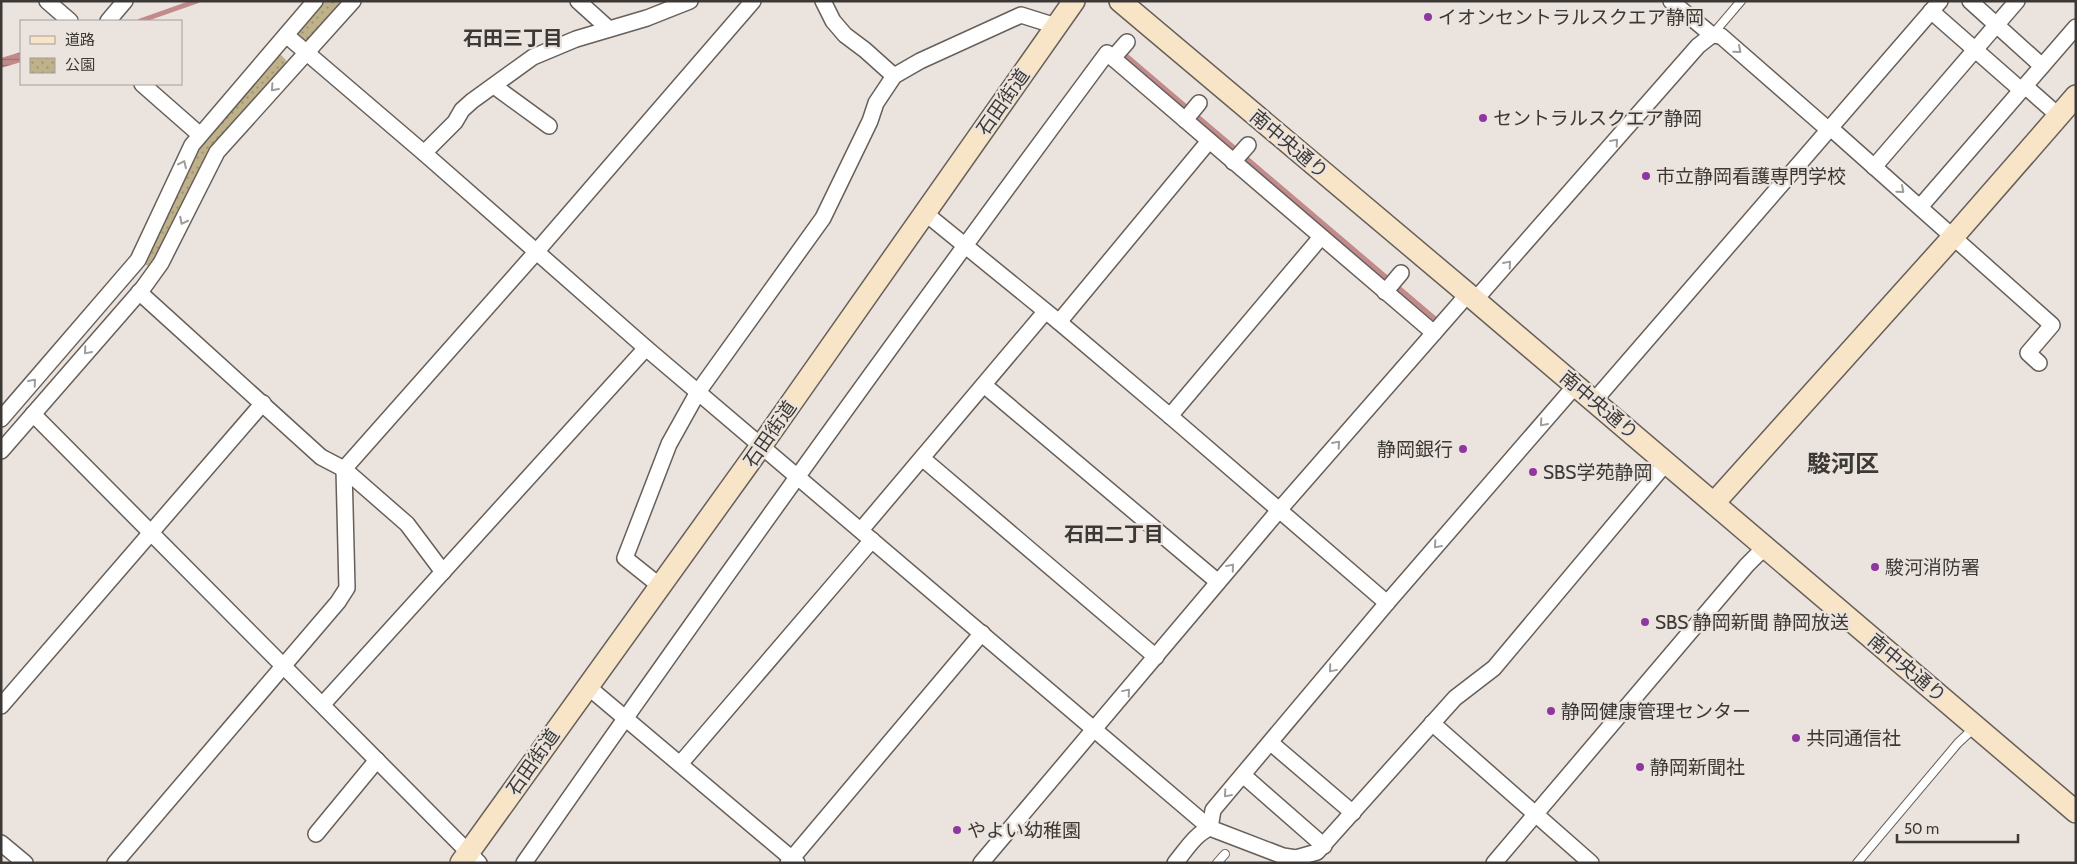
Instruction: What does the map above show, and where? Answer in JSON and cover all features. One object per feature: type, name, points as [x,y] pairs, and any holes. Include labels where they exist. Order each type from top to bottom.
[{"type":"street","points":[[47,1],[69,20]]},
{"type":"street","points":[[109,20],[125,1]]},
{"type":"street","points":[[1,419],[138,260],[192,145],[315,1]]},
{"type":"street","points":[[1,451],[141,290],[162,263],[217,152],[353,1]]},
{"type":"street","points":[[578,1],[609,29]]},
{"type":"street","points":[[424,153],[455,122],[462,110],[472,100],[533,57],[576,39],[647,18],[689,1]]},
{"type":"street","points":[[115,863],[348,588],[344,469],[537,251],[753,1]]},
{"type":"street","points":[[822,1],[833,21],[845,35],[894,76]]},
{"type":"street","name":"石田街道","points":[[470,859],[587,686],[761,446],[1074,1]]},
{"type":"street","name":"南中央通り","points":[[1120,1],[1472,297],[2076,812]]},
{"type":"street","points":[[1671,1],[1712,35],[1721,36],[1920,207],[2052,325],[2028,353],[2039,363]]},
{"type":"street","points":[[1970,1],[2042,66]]},
{"type":"street","points":[[1874,167],[2017,1]]},
{"type":"street","points":[[1594,401],[1935,6],[1975,50],[2059,116]]},
{"type":"street","points":[[660,586],[625,558],[669,444],[698,392],[823,218],[870,121],[876,103],[894,76],[920,61],[1021,15],[1056,26]]},
{"type":"street","points":[[1920,207],[2076,27]]},
{"type":"street","points":[[286,35],[537,251],[646,348],[1096,729],[1210,828],[1283,856],[1296,858],[1317,852],[1324,846],[1455,698],[1494,668],[1666,463]]},
{"type":"street","points":[[981,863],[1280,509],[1450,314],[1472,297],[1698,46],[1712,35]]},
{"type":"street","points":[[1113,58],[1127,42]]},
{"type":"street","points":[[524,863],[625,718],[798,477],[964,247],[1107,54],[1434,333]]},
{"type":"street","points":[[143,85],[200,134]]},
{"type":"street","points":[[494,86],[549,126]]},
{"type":"street","points":[[1714,503],[1953,237],[2076,96]]},
{"type":"street","points":[[1185,120],[1199,103]]},
{"type":"street","points":[[1058,322],[1209,141]]},
{"type":"street","points":[[1233,162],[1248,145]]},
{"type":"street","points":[[925,213],[1170,416],[1388,603]]},
{"type":"street","points":[[1170,416],[1321,237]]},
{"type":"street","points":[[126,273],[141,290],[321,457],[344,469],[407,524],[443,572]]},
{"type":"street","points":[[1385,292],[1401,274]]},
{"type":"street","points":[[860,530],[1045,312]]},
{"type":"street","points":[[323,704],[646,348]]},
{"type":"street","points":[[984,385],[1218,582]]},
{"type":"street","points":[[1175,863],[1199,835],[1210,828],[1213,810],[1575,386]]},
{"type":"street","points":[[1,706],[263,403]]},
{"type":"street","points":[[33,414],[323,704],[470,859]]},
{"type":"street","points":[[922,458],[1156,657]]},
{"type":"street","points":[[680,764],[872,540]]},
{"type":"street","points":[[1494,863],[1748,565],[1766,547]]},
{"type":"street","points":[[587,686],[793,861],[982,633]]},
{"type":"street","points":[[1432,723],[1592,863]]},
{"type":"street","points":[[1271,743],[1353,812]]},
{"type":"street","points":[[316,834],[377,760]]},
{"type":"street","points":[[1243,775],[1324,846]]},
{"type":"street","points":[[1,843],[25,863]]},
{"type":"lane","points":[[1712,35],[1741,1]]},
{"type":"lane","points":[[1857,863],[1958,743],[1975,726]]},
{"type":"lane","points":[[1217,863],[1225,854]]},
{"type":"green space","points":[[321,1],[343,1],[306,42],[301,42],[295,36],[296,30]]},
{"type":"green space","points":[[280,54],[286,60],[286,66],[220,140],[152,267],[146,265],[144,261],[198,145],[273,57]]},
{"type":"shaded area","points":[[20,52],[20,62],[1,68],[1,58]]},
{"type":"waterway","points":[[143,20],[197,1]]},
{"type":"waterway","points":[[1125,55],[1435,319]]},
{"type":"place","name":"イオンセントラルスクエア静岡","points":[[1428,17]]},
{"type":"place","name":"セントラルスクエア静岡","points":[[1483,118]]},
{"type":"place","name":"市立静岡看護専門学校","points":[[1646,176]]},
{"type":"place","name":"静岡銀行","points":[[1463,449]]},
{"type":"place","name":"SBS学苑静岡","points":[[1533,472]]},
{"type":"place","name":"駿河消防署","points":[[1875,567]]},
{"type":"place","name":"SBS 静岡新聞 静岡放送","points":[[1645,622]]},
{"type":"place","name":"静岡健康管理センター","points":[[1551,711]]},
{"type":"place","name":"共同通信社","points":[[1796,738]]},
{"type":"place","name":"静岡新聞社","points":[[1640,767]]},
{"type":"place","name":"やよい幼稚園","points":[[957,830]]},
{"type":"district","name":"石田三丁目","points":[[513,38]]},
{"type":"district","name":"駿河区","points":[[1843,463]]},
{"type":"district","name":"石田二丁目","points":[[1114,534]]}]
